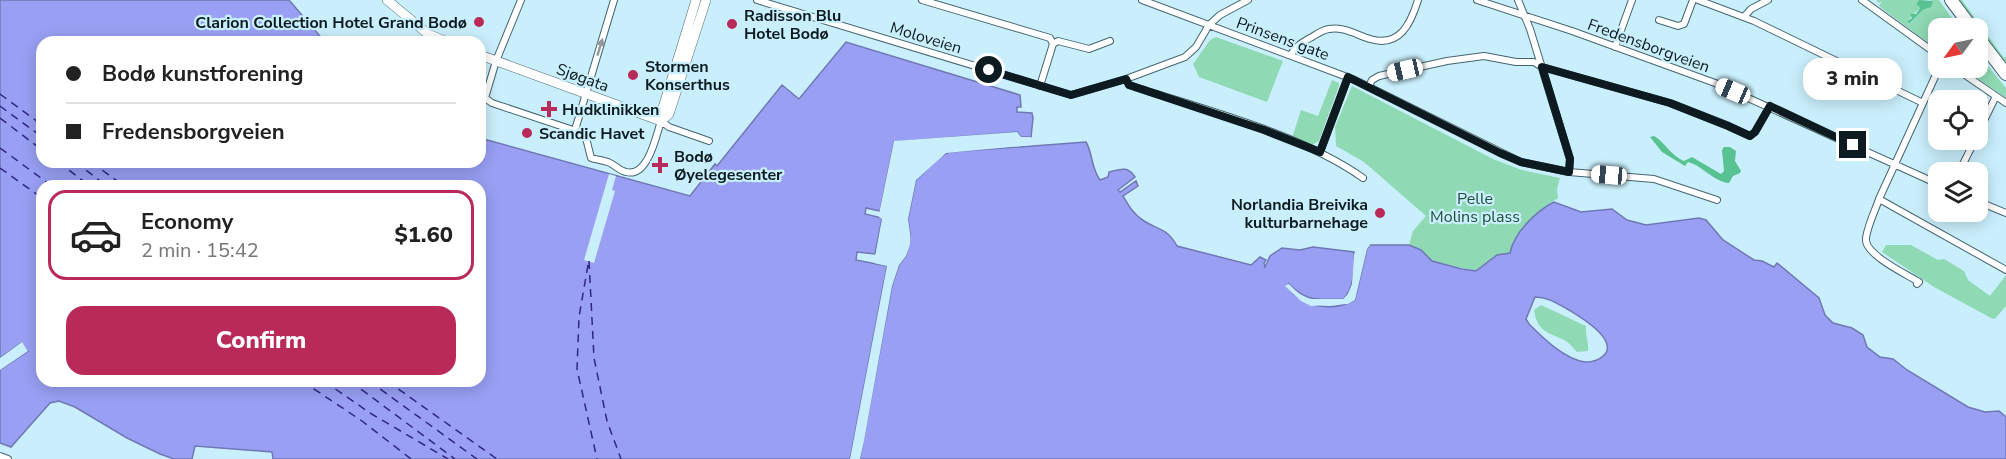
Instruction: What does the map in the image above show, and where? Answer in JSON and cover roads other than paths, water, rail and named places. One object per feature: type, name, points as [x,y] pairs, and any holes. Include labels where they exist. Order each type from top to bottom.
[{"type":"highway","points":[[1951,0],[1964,18]]},
{"type":"highway","points":[[1988,51],[2006,75]]},
{"type":"street","points":[[387,0],[433,36]]},
{"type":"street","points":[[486,95],[496,61],[521,0]]},
{"type":"street","points":[[575,130],[614,0]]},
{"type":"street","points":[[486,99],[492,103],[585,134],[591,158],[612,164],[620,170],[635,172],[643,167],[648,158],[696,0]]},
{"type":"street","points":[[661,121],[669,114],[706,0]]},
{"type":"street","name":"Moloveien","points":[[757,0],[1074,95],[1185,57],[1196,47],[1209,25]]},
{"type":"street","points":[[922,0],[1046,36],[1053,44]]},
{"type":"street","name":"Prinsens gate","points":[[1142,0],[1348,77],[1521,162],[1569,172],[1654,179],[1717,200]]},
{"type":"street","points":[[1209,25],[1220,15],[1248,0]]},
{"type":"street","points":[[1291,55],[1295,47],[1329,28],[1348,31],[1372,40],[1396,37],[1411,21],[1418,0]]},
{"type":"street","name":"Fredensborgveien","points":[[1477,0],[1715,83],[1928,179]]},
{"type":"street","points":[[1518,0],[1542,67],[1570,159],[1569,172]]},
{"type":"street","points":[[1615,47],[1632,0]]},
{"type":"street","points":[[1659,20],[1677,26],[1684,24],[1693,0]]},
{"type":"street","points":[[1698,0],[1744,17],[1923,102]]},
{"type":"street","points":[[1744,17],[1751,9],[1768,0]]},
{"type":"street","points":[[1862,0],[1928,49]]},
{"type":"street","points":[[1040,86],[1053,44],[1058,41],[1089,49],[1110,41]]},
{"type":"street","points":[[1369,86],[1372,80],[1379,76],[1484,56],[1516,62],[1534,62],[1542,67],[1670,103],[1750,136],[1755,132],[1770,106]]},
{"type":"street","name":"Sjøgata","points":[[486,57],[661,121],[669,127],[709,141]]},
{"type":"street","points":[[1320,152],[1348,77]]},
{"type":"street","points":[[1917,284],[1919,282],[1875,254],[1868,246],[1867,236],[1879,199],[1934,78]]},
{"type":"street","points":[[1970,78],[2006,103]]},
{"type":"street","points":[[1126,79],[1129,85],[1264,130],[1320,152],[1363,178]]},
{"type":"street","points":[[1988,112],[1996,96]]},
{"type":"street","points":[[1879,199],[2006,270]]},
{"type":"street","points":[[1988,206],[2006,213]]},
{"type":"street","points":[[0,456],[8,459]]},
{"type":"water","points":[[0,0],[289,0],[320,36],[36,36],[36,168],[486,168],[486,140],[690,196],[782,85],[799,99],[846,42],[1020,95],[1021,107],[1017,107],[1017,112],[1032,113],[1031,137],[1021,137],[1017,132],[894,142],[880,211],[866,208],[865,214],[882,218],[875,254],[857,252],[856,260],[887,266],[850,459],[273,459],[272,452],[195,446],[192,459],[174,459],[127,438],[75,407],[59,401],[50,403],[11,447],[0,443],[0,370],[28,351],[21,343],[0,358]]},
{"type":"water","points":[[1086,142],[1100,180],[1108,177],[1109,172],[1121,169],[1130,171],[1135,177],[1118,190],[1120,192],[1136,181],[1138,186],[1123,196],[1127,203],[1137,216],[1166,233],[1177,246],[1251,265],[1260,257],[1266,260],[1265,267],[1270,256],[1282,248],[1300,250],[1313,247],[1354,252],[1352,283],[1343,299],[1314,299],[1302,294],[1289,284],[1289,288],[1295,295],[1303,300],[1328,307],[1355,300],[1367,249],[1370,245],[1409,245],[1421,250],[1432,261],[1476,271],[1497,255],[1510,253],[1512,245],[1527,223],[1554,202],[1581,212],[1612,209],[1627,220],[1646,225],[1699,218],[1706,220],[1723,240],[1754,260],[1774,267],[1777,263],[1819,298],[1825,315],[1833,323],[1852,328],[1863,335],[1867,347],[1880,357],[1893,359],[1968,407],[1985,412],[1999,411],[2006,417],[2006,459],[860,459],[892,286],[899,265],[906,256],[910,233],[908,219],[916,180],[941,156],[950,152]],"holes":[[[1535,297],[1553,301],[1569,310],[1603,336],[1607,343],[1607,350],[1603,356],[1597,360],[1585,362],[1569,357],[1554,347],[1526,319]]]},
{"type":"place","name":"Clarion Collection Hotel Grand Bodø","points":[[479,22]]},
{"type":"place","name":"Radisson Blu Hotel Bodø","points":[[732,24]]},
{"type":"place","name":"Stormen Konserthus","points":[[633,75]]},
{"type":"place","name":"Hudklinikken","points":[[549,109]]},
{"type":"place","name":"Scandic Havet","points":[[527,133]]},
{"type":"place","name":"Bodø Øyelegesenter","points":[[660,165]]},
{"type":"place","name":"Norlandia Breivika kulturbarnehage","points":[[1380,213]]},
{"type":"park label","name":"Pelle Molins plass","points":[[1475,207]]}]
